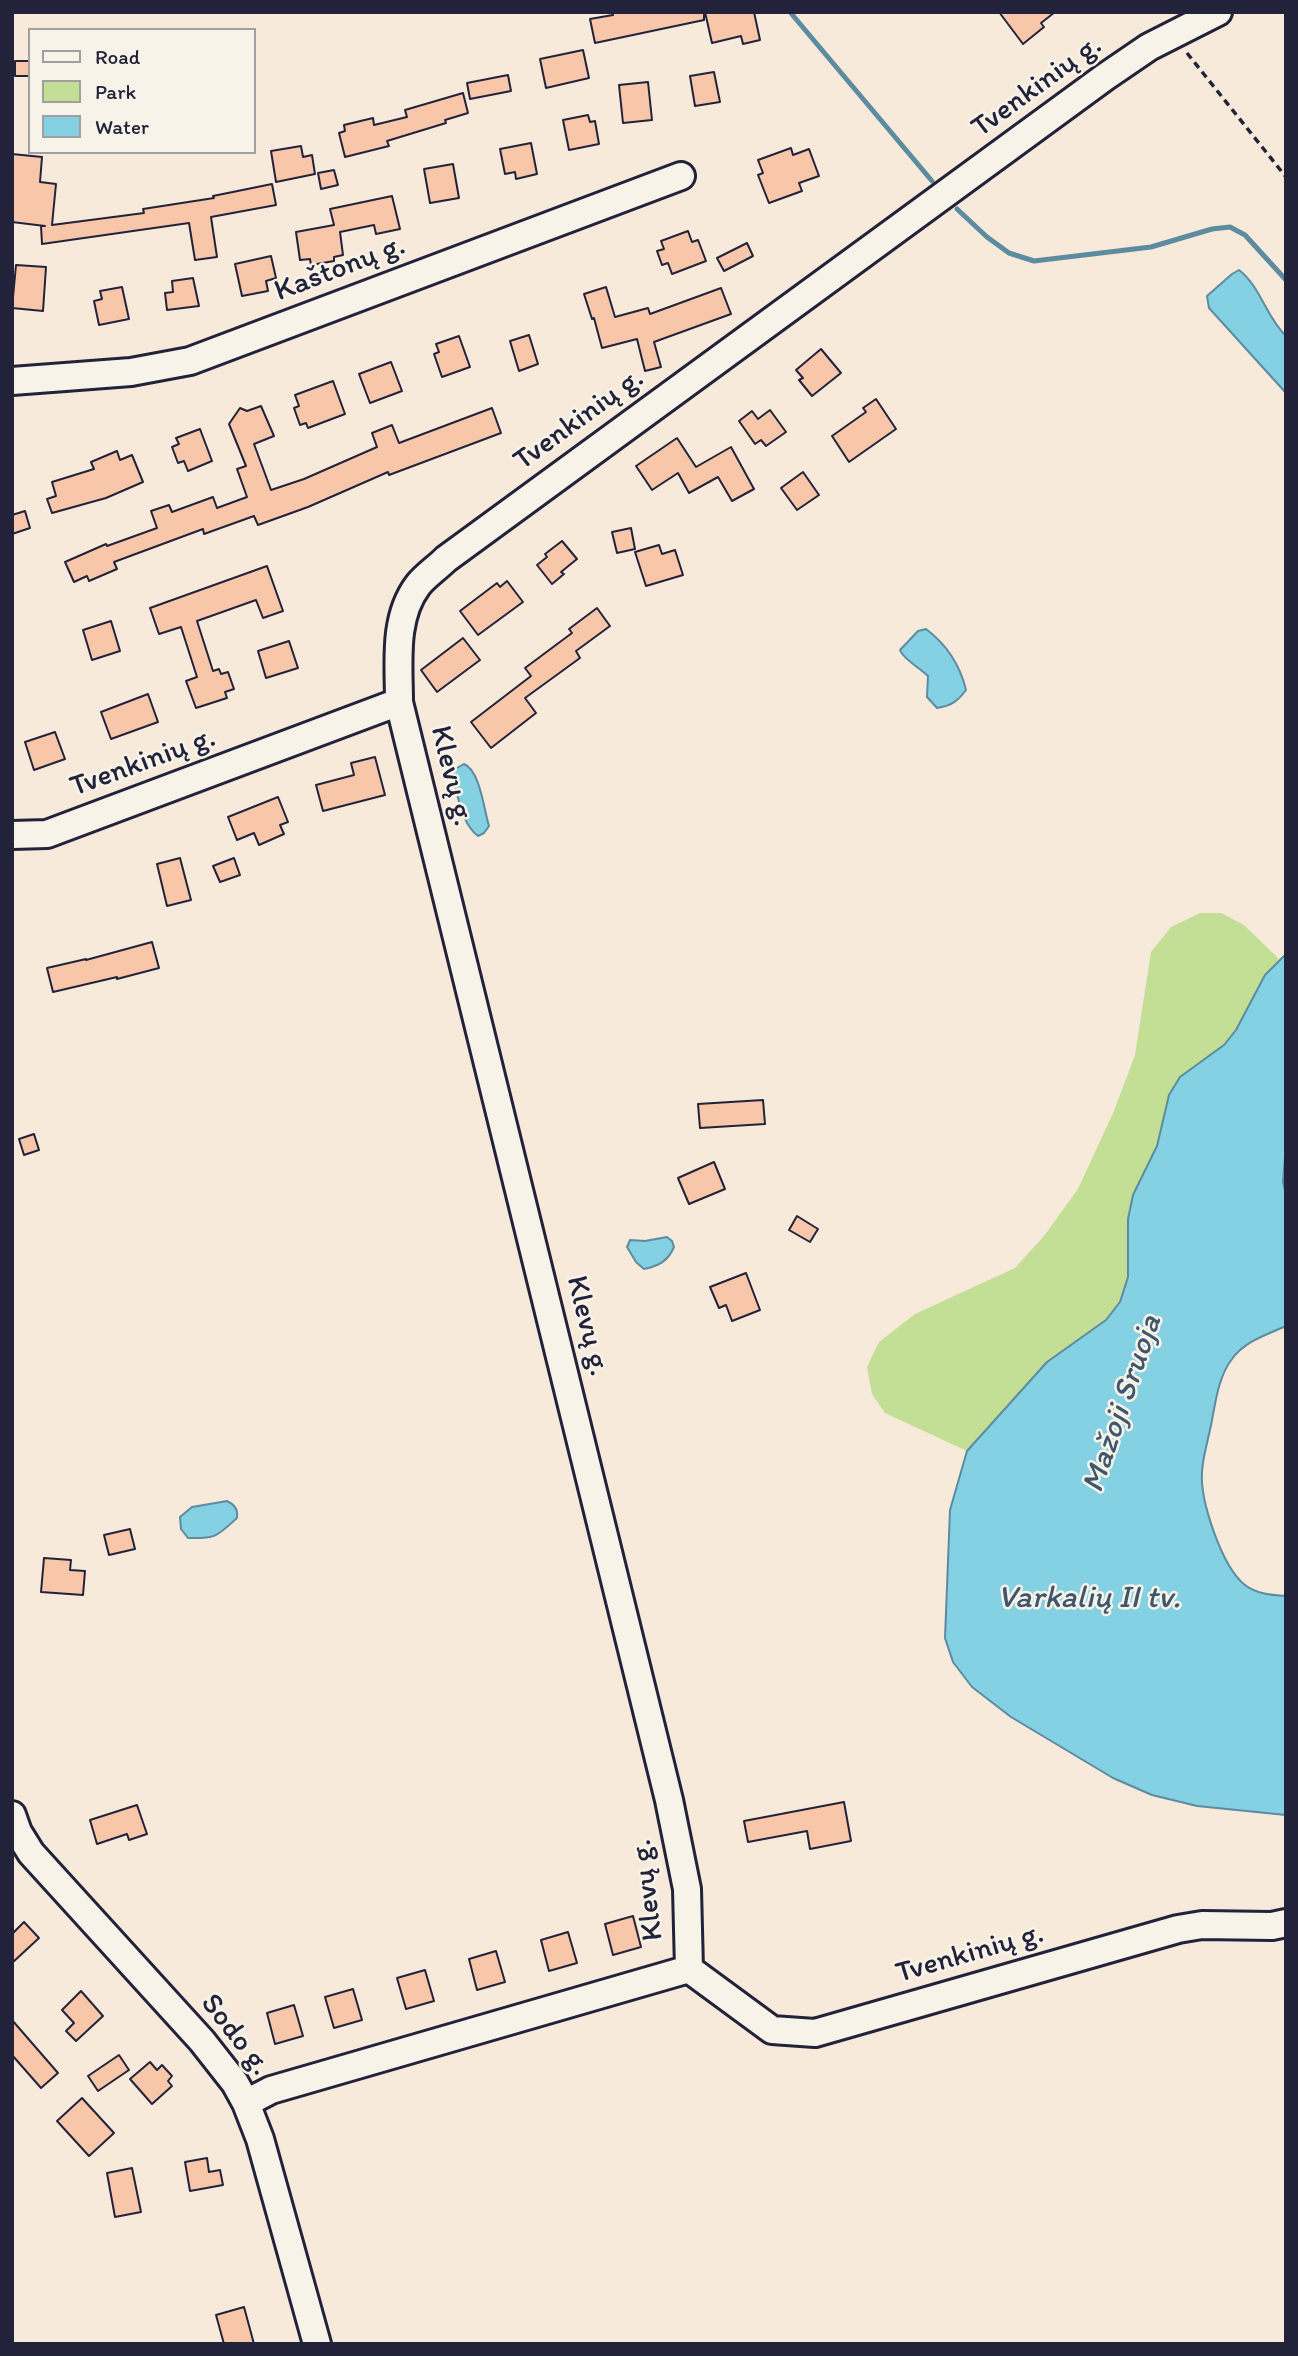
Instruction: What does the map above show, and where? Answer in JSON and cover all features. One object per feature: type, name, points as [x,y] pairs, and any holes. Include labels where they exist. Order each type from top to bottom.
[{"type":"street","name":"Tvenkinių g.","points":[[12,835],[47,834],[398,702],[399,641],[404,609],[418,585],[446,559],[1105,77],[1149,47],[1219,12]]},
{"type":"street","name":"Kaštonų g.","points":[[12,381],[131,372],[190,361],[681,176]]},
{"type":"street","name":"Klevų g.","points":[[398,702],[669,1800],[687,1889],[689,1969]]},
{"type":"street","name":"Sodo g.","points":[[12,1815],[30,1853],[202,2041],[246,2103],[260,2139],[317,2344]]},
{"type":"street","name":"Tvenkinių g.","points":[[689,1969],[772,2030],[815,2033],[1178,1929],[1202,1925],[1272,1926],[1286,1923]]},
{"type":"street","points":[[246,2103],[271,2090],[689,1969]]},
{"type":"path","points":[[1173,34],[1286,177]]},
{"type":"green space","points":[[1200,913],[1221,913],[1244,925],[1279,959],[1265,975],[1236,1030],[1224,1045],[1180,1077],[1169,1095],[1157,1146],[1133,1195],[1128,1219],[1128,1277],[1120,1302],[1106,1320],[1047,1362],[967,1451],[885,1413],[872,1394],[867,1367],[879,1342],[915,1314],[1015,1268],[1044,1236],[1078,1189],[1114,1111],[1135,1055],[1151,952],[1171,927]]},
{"type":"water","points":[[1239,270],[1253,285],[1273,320],[1286,336],[1286,393],[1209,308],[1207,296]]},
{"type":"water","points":[[926,629],[940,641],[951,656],[966,690],[954,702],[937,708],[927,697],[928,676],[900,650],[918,631]]},
{"type":"water","points":[[464,764],[478,782],[489,826],[478,836],[464,816],[452,775],[455,769]]},
{"type":"water","name":"Varkalių II tv.","points":[[1286,954],[1286,1145],[1283,1182],[1286,1195],[1286,1326],[1250,1343],[1237,1353],[1228,1366],[1217,1396],[1205,1453],[1202,1484],[1214,1533],[1236,1576],[1254,1590],[1286,1596],[1286,1815],[1197,1806],[1152,1795],[1113,1778],[1011,1717],[972,1687],[953,1662],[945,1638],[950,1510],[967,1451],[1047,1362],[1106,1320],[1120,1302],[1128,1277],[1128,1219],[1133,1195],[1157,1146],[1169,1095],[1180,1077],[1224,1045],[1236,1030],[1265,975]]},
{"type":"water","points":[[667,1237],[674,1247],[672,1252],[662,1262],[649,1268],[644,1269],[636,1262],[627,1247],[630,1240],[645,1241]]},
{"type":"water","points":[[227,1501],[235,1508],[237,1518],[220,1533],[205,1538],[188,1538],[181,1529],[180,1517],[192,1507]]},
{"type":"building","points":[[613,12],[704,12],[704,20],[595,43],[590,19],[613,15]]},
{"type":"building","points":[[705,12],[754,12],[760,40],[743,44],[741,36],[712,43]]},
{"type":"building","points":[[999,12],[1055,12],[1041,23],[1044,27],[1023,44]]},
{"type":"building","points":[[583,50],[589,78],[546,88],[540,59]]},
{"type":"building","points":[[15,61],[28,61],[28,76],[15,76]]},
{"type":"building","points":[[714,72],[720,102],[695,106],[690,76]]},
{"type":"building","points":[[508,75],[511,91],[470,99],[467,83]]},
{"type":"building","points":[[648,82],[652,120],[623,123],[619,85]]},
{"type":"building","points":[[463,93],[468,113],[445,120],[446,123],[387,141],[389,146],[345,157],[339,133],[345,131],[344,125],[373,118],[374,125],[407,117],[405,110]]},
{"type":"building","points":[[588,115],[590,122],[595,121],[599,144],[569,150],[563,120]]},
{"type":"building","points":[[531,143],[537,174],[516,179],[515,172],[505,174],[500,149]]},
{"type":"building","points":[[301,146],[303,157],[312,155],[315,174],[276,182],[271,151]]},
{"type":"building","points":[[791,148],[793,155],[809,149],[819,176],[799,183],[802,191],[769,203],[758,175],[763,173],[758,160]]},
{"type":"building","points":[[12,154],[42,157],[40,182],[56,184],[52,225],[144,213],[143,209],[214,198],[213,196],[272,184],[276,205],[211,217],[217,257],[195,260],[189,223],[42,244],[41,226],[45,226],[12,222]]},
{"type":"building","points":[[453,164],[459,198],[430,203],[424,169]]},
{"type":"building","points":[[334,170],[338,185],[321,189],[318,173]]},
{"type":"building","points":[[392,196],[400,229],[376,234],[374,225],[340,232],[343,255],[334,257],[334,261],[311,265],[310,259],[300,260],[296,232],[334,225],[330,209]]},
{"type":"building","points":[[688,231],[692,242],[698,240],[706,261],[672,274],[668,263],[662,265],[657,251],[664,249],[661,241]]},
{"type":"building","points":[[747,243],[753,256],[724,271],[717,258]]},
{"type":"building","points":[[271,256],[276,278],[266,281],[268,291],[242,296],[235,264]]},
{"type":"building","points":[[16,265],[46,267],[43,311],[12,308]]},
{"type":"building","points":[[193,278],[199,306],[167,310],[165,293],[173,292],[172,281]]},
{"type":"building","points":[[122,287],[129,319],[99,325],[94,301],[102,299],[100,291]]},
{"type":"building","points":[[606,287],[615,317],[648,308],[650,314],[721,288],[731,314],[654,342],[661,367],[645,371],[637,339],[602,348],[584,294]]},
{"type":"building","points":[[529,335],[538,364],[519,371],[510,341]]},
{"type":"building","points":[[459,336],[470,367],[442,377],[434,354],[439,352],[436,344]]},
{"type":"building","points":[[821,349],[841,373],[812,396],[799,380],[803,378],[796,370]]},
{"type":"building","points":[[391,362],[402,391],[370,403],[359,374]]},
{"type":"building","points":[[333,381],[345,414],[308,428],[306,423],[300,425],[294,408],[299,406],[295,395]]},
{"type":"building","points":[[876,399],[896,429],[849,462],[832,436],[866,412],[863,408]]},
{"type":"building","points":[[261,406],[274,436],[254,444],[271,490],[304,479],[377,447],[372,433],[392,425],[399,443],[492,408],[501,433],[389,475],[388,472],[308,507],[258,525],[254,516],[204,534],[203,529],[114,562],[117,569],[89,581],[87,576],[74,582],[65,562],[106,544],[107,546],[157,528],[151,511],[169,505],[172,512],[213,497],[217,508],[247,497],[237,469],[246,466],[229,424],[240,408],[247,411]]},
{"type":"building","points":[[770,410],[786,432],[766,446],[761,440],[755,444],[739,421],[752,411],[758,419]]},
{"type":"building","points":[[200,429],[212,461],[188,471],[184,461],[178,463],[172,447],[179,444],[176,438]]},
{"type":"building","points":[[677,438],[696,467],[731,447],[754,489],[732,501],[718,477],[689,493],[678,473],[652,490],[636,466]]},
{"type":"building","points":[[117,451],[120,460],[132,455],[143,482],[106,498],[52,513],[47,499],[56,496],[52,482],[94,469],[91,462]]},
{"type":"building","points":[[803,472],[819,495],[797,510],[781,488]]},
{"type":"building","points":[[25,511],[30,528],[12,534],[12,515]]},
{"type":"building","points":[[631,528],[635,549],[617,553],[612,532]]},
{"type":"building","points":[[562,541],[577,559],[561,572],[564,574],[552,584],[537,565],[547,557],[545,554]]},
{"type":"building","points":[[659,545],[662,554],[675,550],[683,575],[646,586],[635,552]]},
{"type":"building","points":[[267,566],[283,611],[263,618],[256,600],[197,621],[213,671],[219,669],[221,674],[228,672],[234,689],[225,692],[227,698],[196,708],[186,681],[197,677],[181,627],[159,634],[150,608]]},
{"type":"building","points":[[507,581],[523,602],[478,635],[460,611],[497,583],[500,587]]},
{"type":"building","points":[[597,608],[610,626],[576,651],[580,658],[525,698],[536,713],[491,748],[471,722],[531,676],[525,668],[572,633],[569,629]]},
{"type":"building","points":[[111,621],[120,651],[92,660],[83,630]]},
{"type":"building","points":[[463,638],[480,660],[437,692],[421,670]]},
{"type":"building","points":[[289,641],[298,668],[266,678],[258,651]]},
{"type":"building","points":[[148,694],[158,722],[111,739],[101,712]]},
{"type":"building","points":[[55,732],[65,759],[34,770],[25,742]]},
{"type":"building","points":[[375,757],[385,795],[323,811],[316,785],[354,775],[351,763]]},
{"type":"building","points":[[278,797],[288,822],[280,825],[284,834],[259,845],[254,833],[237,840],[228,817]]},
{"type":"building","points":[[180,858],[191,900],[167,906],[157,864]]},
{"type":"building","points":[[234,858],[240,875],[220,882],[213,866]]},
{"type":"building","points":[[152,942],[159,968],[53,992],[47,968]]},
{"type":"building","points":[[763,1100],[765,1124],[700,1128],[698,1104]]},
{"type":"building","points":[[34,1134],[39,1150],[24,1155],[19,1139]]},
{"type":"building","points":[[714,1162],[725,1189],[689,1204],[678,1178]]},
{"type":"building","points":[[797,1216],[818,1229],[810,1242],[789,1230]]},
{"type":"building","points":[[746,1273],[760,1310],[732,1321],[726,1305],[719,1308],[710,1287]]},
{"type":"building","points":[[130,1529],[135,1549],[109,1555],[104,1535]]},
{"type":"building","points":[[44,1558],[71,1560],[70,1570],[85,1571],[83,1595],[41,1592]]},
{"type":"building","points":[[844,1802],[851,1841],[810,1849],[807,1831],[748,1842],[744,1821]]},
{"type":"building","points":[[137,1805],[147,1834],[129,1840],[127,1834],[97,1844],[90,1820]]},
{"type":"building","points":[[633,1916],[641,1947],[613,1955],[605,1924]]},
{"type":"building","points":[[24,1922],[39,1938],[12,1963],[12,1934]]},
{"type":"building","points":[[568,1932],[577,1963],[549,1971],[541,1940]]},
{"type":"building","points":[[496,1951],[505,1982],[477,1990],[469,1959]]},
{"type":"building","points":[[425,1970],[434,2001],[406,2009],[397,1978]]},
{"type":"building","points":[[353,1989],[362,2020],[334,2028],[325,1997]]},
{"type":"building","points":[[81,1991],[103,2016],[76,2041],[66,2031],[74,2023],[62,2010]]},
{"type":"building","points":[[294,2005],[303,2036],[275,2044],[267,2013]]},
{"type":"building","points":[[12,2020],[58,2073],[41,2088],[12,2055]]},
{"type":"building","points":[[119,2055],[129,2070],[98,2091],[88,2076]]},
{"type":"building","points":[[150,2062],[157,2070],[162,2065],[172,2076],[168,2081],[172,2086],[152,2104],[130,2079]]},
{"type":"building","points":[[82,2098],[114,2133],[89,2156],[57,2121]]},
{"type":"building","points":[[207,2158],[209,2172],[220,2170],[223,2185],[190,2191],[185,2162]]},
{"type":"building","points":[[132,2168],[141,2212],[115,2217],[107,2173]]},
{"type":"building","points":[[244,2307],[254,2344],[224,2344],[216,2315]]},
{"type":"waterway","name":"Mažoji Sruoja","points":[[790,12],[932,181]]},
{"type":"waterway","name":"Mažoji Sruoja","points":[[957,209],[1009,253],[1034,261],[1151,247],[1212,229],[1230,227],[1245,235],[1286,280]]}]
